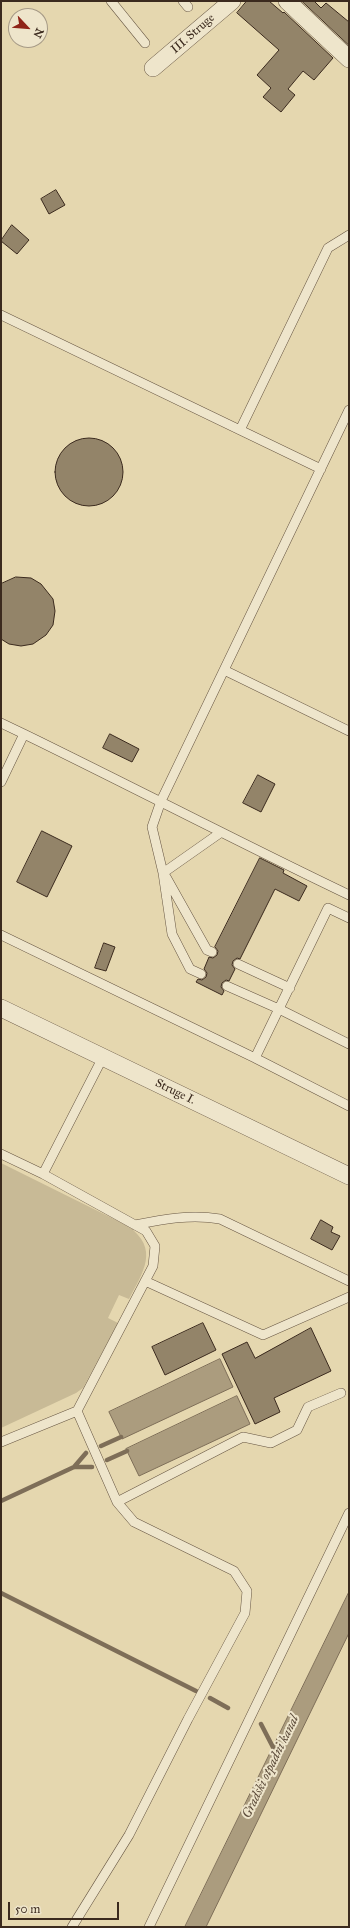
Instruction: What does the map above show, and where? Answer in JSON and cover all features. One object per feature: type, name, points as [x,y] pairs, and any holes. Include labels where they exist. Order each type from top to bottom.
[{"type":"street","name":"III. Struge","points":[[153,68],[232,1]]},
{"type":"street","points":[[286,1],[349,59]]},
{"type":"street","name":"Struge I.","points":[[1,1008],[349,1176]]},
{"type":"lane","points":[[111,1],[145,43]]},
{"type":"lane","points":[[240,430],[328,248],[349,235]]},
{"type":"lane","points":[[1,315],[321,469]]},
{"type":"lane","points":[[201,974],[190,969],[172,934],[163,873],[152,827],[161,801],[349,410]]},
{"type":"lane","points":[[224,670],[349,731]]},
{"type":"lane","points":[[1,723],[161,801],[220,833],[349,895]]},
{"type":"lane","points":[[1,782],[24,734]]},
{"type":"lane","points":[[163,873],[220,833]]},
{"type":"lane","points":[[163,873],[207,950],[212,952]]},
{"type":"lane","points":[[256,1058],[328,908],[349,918]]},
{"type":"lane","points":[[1,934],[256,1058],[349,1106]]},
{"type":"lane","points":[[238,964],[290,988]]},
{"type":"lane","points":[[227,986],[279,1009],[349,1044]]},
{"type":"lane","points":[[43,1174],[103,1057]]},
{"type":"lane","points":[[1,1154],[43,1174],[136,1225],[146,1231],[156,1246],[153,1266],[77,1411],[1,1442]]},
{"type":"lane","points":[[136,1225],[164,1219],[202,1216],[220,1218],[349,1281]]},
{"type":"lane","points":[[145,1281],[264,1335],[349,1297]]},
{"type":"lane","points":[[117,1502],[243,1437],[271,1443],[297,1430],[308,1407],[341,1393]]},
{"type":"lane","points":[[72,1927],[129,1835],[188,1719],[245,1613],[247,1591],[234,1571],[134,1522],[117,1502],[77,1411]]},
{"type":"lane","points":[[148,1927],[349,1513]]},
{"type":"shaded area","points":[[1,1163],[128,1226],[144,1243],[146,1261],[129,1299],[119,1295],[108,1318],[118,1323],[83,1388],[76,1393],[1,1428]]},
{"type":"water","points":[[220,1359],[233,1387],[122,1439],[109,1412]]},
{"type":"water","points":[[237,1396],[250,1424],[139,1476],[126,1449]]},
{"type":"water","name":"Gradski otpadni kanal","points":[[349,1592],[349,1633],[206,1927],[185,1927]]},
{"type":"building","points":[[247,1],[269,1],[283,13],[284,12],[333,58],[314,80],[303,71],[288,89],[295,95],[281,112],[263,97],[271,88],[257,75],[279,50],[237,13]]},
{"type":"building","points":[[302,1],[314,1],[321,8],[326,3],[349,22],[349,45]]},
{"type":"building","points":[[56,190],[65,205],[49,214],[41,199]]},
{"type":"building","points":[[12,225],[29,240],[17,254],[1,241]]},
{"type":"building","points":[[89,438],[102,441],[113,448],[120,459],[123,472],[120,485],[113,496],[102,503],[89,506],[76,503],[65,496],[58,485],[55,472],[58,459],[65,448],[76,441]]},
{"type":"building","points":[[16,577],[31,578],[41,584],[53,599],[55,611],[53,625],[46,635],[33,644],[21,646],[9,644],[1,639],[1,584]]},
{"type":"building","points":[[110,734],[139,749],[132,762],[103,748]]},
{"type":"building","points":[[258,775],[275,784],[261,812],[243,803]]},
{"type":"building","points":[[42,831],[72,846],[47,897],[17,882]]},
{"type":"building","points":[[260,858],[284,870],[283,873],[307,886],[299,901],[275,889],[240,959],[237,958],[233,961],[232,965],[235,969],[229,981],[226,980],[222,983],[221,987],[224,991],[222,995],[196,982],[198,979],[202,980],[206,977],[207,973],[204,969],[209,957],[213,958],[217,955],[218,951],[215,947]]},
{"type":"building","points":[[104,943],[115,947],[106,971],[95,968]]},
{"type":"building","points":[[321,1220],[333,1227],[331,1232],[340,1236],[332,1250],[311,1239]]},
{"type":"building","points":[[203,1323],[216,1350],[165,1375],[152,1347]]},
{"type":"building","points":[[311,1328],[331,1371],[274,1398],[280,1412],[255,1424],[222,1354],[247,1342],[255,1358]]},
{"type":"waterway","points":[[101,1446],[121,1437]]},
{"type":"waterway","points":[[107,1460],[127,1451]]},
{"type":"waterway","points":[[74,1467],[86,1453]]},
{"type":"waterway","points":[[1,1501],[74,1467],[92,1467]]},
{"type":"waterway","points":[[1,1593],[196,1691]]},
{"type":"waterway","points":[[210,1698],[228,1708]]},
{"type":"waterway","name":"Gradski otpadni kanal","points":[[261,1724],[276,1753]]}]
